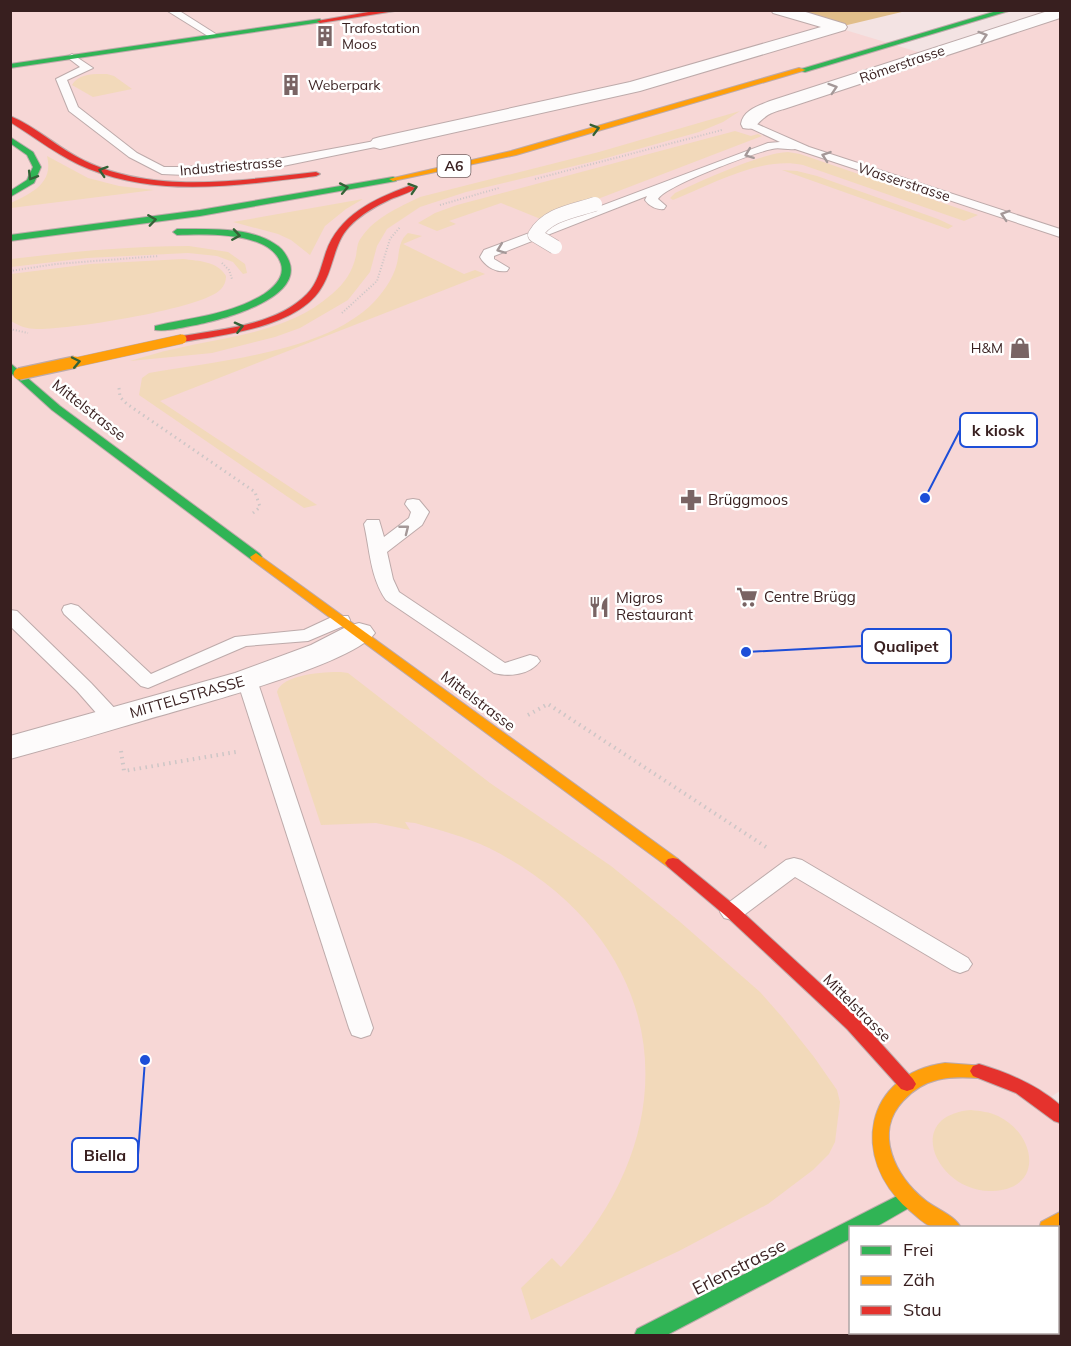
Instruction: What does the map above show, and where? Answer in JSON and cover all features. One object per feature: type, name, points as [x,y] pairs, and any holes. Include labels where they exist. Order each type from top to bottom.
[{"type":"main road","points":[[10,66],[398,10]]},
{"type":"main road","points":[[894,29],[959,10]]},
{"type":"main road","name":"A6","points":[[10,240],[223,209],[459,165],[525,150],[1009,10]]},
{"type":"main road","points":[[574,121],[844,35]]},
{"type":"main road","points":[[15,370],[182,339],[257,322],[289,310],[307,300],[319,286],[328,267],[334,241],[346,224],[362,212],[401,192],[667,122],[752,96],[887,46]]},
{"type":"main road","points":[[10,117],[79,162],[142,182],[193,184],[331,173],[186,198]]},
{"type":"main road","points":[[10,139],[28,150],[37,166],[31,181],[10,195]]},
{"type":"main road","points":[[10,240],[160,232],[211,232],[235,234],[262,242],[277,250],[285,260],[288,270],[283,282],[268,296],[221,315],[152,329]]},
{"type":"main road","name":"Mittelstrasse","points":[[15,370],[56,408],[494,734],[683,871],[732,912],[853,1024],[908,1084]]},
{"type":"main road","points":[[949,1226],[935,1221],[907,1198],[891,1179],[882,1157],[880,1136],[883,1116],[893,1099],[908,1084],[927,1075],[950,1070],[975,1070],[1000,1075],[1049,1098],[1060,1116]]},
{"type":"main road","points":[[858,1226],[907,1198]]},
{"type":"main road","name":"Erlenstrasse","points":[[644,1335],[849,1231]]},
{"type":"street","points":[[779,10],[844,35]]},
{"type":"street","name":"Römerstrasse","points":[[750,124],[750,120],[759,112],[777,105],[892,69],[972,39],[1060,13]]},
{"type":"street","points":[[380,143],[634,87],[844,35]]},
{"type":"street","name":"MITTELSTRASSE","points":[[10,748],[247,680],[322,652],[350,626]]},
{"type":"lane","points":[[170,10],[214,36]]},
{"type":"lane","name":"Industriestrasse","points":[[72,57],[88,68],[61,79],[73,109],[133,155],[162,170],[186,171],[283,162],[380,143]]},
{"type":"lane","name":"Wasserstrasse","points":[[750,124],[805,149],[1060,233]]},
{"type":"lane","points":[[502,268],[489,261],[487,257],[489,254],[772,145],[787,145],[805,149]]},
{"type":"lane","points":[[555,247],[535,235],[537,229],[549,221],[656,181],[717,165]]},
{"type":"lane","points":[[660,206],[651,200],[656,191],[673,182]]},
{"type":"lane","points":[[379,549],[416,520],[420,512],[413,504]]},
{"type":"lane","points":[[373,524],[379,549],[379,567],[387,588],[399,600],[501,669],[514,669],[530,662]]},
{"type":"lane","points":[[70,609],[148,682],[242,641],[308,636],[350,626]]},
{"type":"lane","points":[[10,615],[84,687],[112,718]]},
{"type":"lane","points":[[247,680],[361,1028]]},
{"type":"lane","points":[[732,912],[794,866],[960,964]]},
{"type":"path","points":[[526,182],[750,124]]},
{"type":"path","points":[[438,205],[504,187]]},
{"type":"path","points":[[334,319],[359,300],[377,281],[390,238],[403,224]]},
{"type":"path","points":[[10,271],[56,264],[161,256]]},
{"type":"path","points":[[216,261],[229,270],[232,277],[231,284]]},
{"type":"path","points":[[124,380],[118,390],[120,397],[127,404],[255,492],[260,507],[230,537]]},
{"type":"path","points":[[494,734],[548,704],[794,866]]},
{"type":"path","points":[[123,762],[124,771],[270,746]]},
{"type":"shaded area","points":[[779,10],[928,55],[1060,13],[1060,1091],[1046,1100],[1060,1116],[1060,1335],[11,1335],[10,11]]},
{"type":"shaded area","points":[[779,11],[906,11],[839,27]]},
{"type":"shaded area","points":[[107,74],[114,76],[132,89],[93,97],[72,85],[83,76]]},
{"type":"shaded area","points":[[740,111],[723,122],[699,132],[599,160],[466,192],[420,207],[387,229],[377,246],[370,272],[348,300],[300,328],[275,337],[212,353],[130,361],[168,350],[257,331],[277,325],[315,307],[337,290],[347,277],[359,242],[373,224],[420,197],[599,152]]},
{"type":"shaded area","points":[[735,131],[751,136],[758,134],[762,136],[543,220],[501,203],[449,221],[456,224],[437,231],[418,223],[435,213],[457,205]]},
{"type":"shaded area","points":[[788,152],[800,154],[978,215],[964,221],[803,165],[787,163],[771,164],[737,173],[673,200],[670,198],[675,193],[731,168],[763,157]]},
{"type":"shaded area","points":[[47,156],[88,178],[119,186],[154,190],[11,208],[11,203],[40,186],[47,173]]},
{"type":"shaded area","points":[[782,170],[817,176],[953,226],[948,229]]},
{"type":"shaded area","points":[[363,199],[325,226],[310,255],[291,240],[278,234],[233,222]]},
{"type":"shaded area","points":[[408,233],[422,236],[403,244],[464,274],[475,270],[485,274],[160,401],[317,505],[304,508],[139,395],[142,378],[149,373],[236,359],[299,344],[353,319],[374,302],[387,286],[396,267],[402,240]]},
{"type":"shaded area","points":[[189,246],[228,252],[245,264],[247,273],[243,274],[233,262],[217,256],[188,253],[87,258],[11,267],[11,259],[100,250]]},
{"type":"shaded area","points":[[183,259],[218,267],[226,276],[221,289],[209,297],[189,304],[103,322],[37,329],[23,327],[11,321],[11,274],[90,264]]},
{"type":"shaded area","points":[[348,673],[490,783],[611,866],[679,921],[760,992],[814,1057],[837,1090],[840,1102],[835,1142],[829,1154],[813,1170],[768,1204],[679,1251],[531,1320],[521,1288],[552,1258],[561,1267],[604,1211],[632,1153],[644,1094],[642,1037],[626,982],[594,931],[549,886],[489,848],[415,823],[405,822],[410,830],[376,823],[321,825],[277,692],[280,686],[287,681],[304,675]]},
{"type":"shaded area","points":[[971,1110],[995,1115],[1011,1124],[1021,1135],[1027,1147],[1029,1160],[1027,1171],[1021,1181],[1010,1188],[993,1191],[973,1189],[957,1180],[943,1168],[935,1154],[933,1139],[937,1126],[950,1115]]},
{"type":"traffic: fast","points":[[802,70],[1009,10]]},
{"type":"traffic: fast","points":[[10,66],[320,21]]},
{"type":"traffic: fast","points":[[10,139],[30,154],[37,167],[31,181],[10,195]]},
{"type":"traffic: fast","points":[[10,238],[200,213],[393,179]]},
{"type":"traffic: fast","points":[[158,328],[214,318],[242,309],[274,291],[284,280],[287,271],[282,255],[272,245],[257,239],[222,233],[177,232]]},
{"type":"traffic: fast","points":[[10,366],[56,408],[256,557]]},
{"type":"traffic: fast","points":[[860,1226],[907,1199]]},
{"type":"traffic: fast","points":[[644,1336],[849,1231]]},
{"type":"traffic: slow","points":[[393,179],[513,153],[802,70]]},
{"type":"traffic: slow","points":[[19,374],[182,339]]},
{"type":"traffic: slow","points":[[256,557],[673,863]]},
{"type":"traffic: slow","points":[[948,1226],[917,1206],[896,1183],[883,1158],[880,1143],[881,1127],[894,1099],[918,1078],[945,1070],[979,1071]]},
{"type":"traffic: slow","points":[[1051,1226],[1060,1220]]},
{"type":"traffic: jam","points":[[320,21],[398,10]]},
{"type":"traffic: jam","points":[[10,118],[82,163],[120,177],[148,182],[204,184],[316,174]]},
{"type":"traffic: jam","points":[[182,339],[248,326],[296,308],[317,288],[331,250],[344,227],[375,203],[412,188]]},
{"type":"traffic: jam","points":[[673,863],[732,912],[853,1024],[907,1084]]},
{"type":"traffic: jam","points":[[979,1071],[1022,1088],[1060,1116]]},
{"type":"place","name":"Trafostation Moos","points":[[325,36]]},
{"type":"place","name":"Weberpark","points":[[291,85]]},
{"type":"place","name":"H&M","points":[[1020,348]]},
{"type":"place","name":"k kiosk","points":[[925,498]]},
{"type":"place","name":"Brüggmoos","points":[[691,500]]},
{"type":"place","name":"Centre Brügg","points":[[747,597]]},
{"type":"place","name":"Migros Restaurant","points":[[599,607]]},
{"type":"place","name":"Qualipet","points":[[746,652]]},
{"type":"place","name":"Biella","points":[[145,1060]]}]
